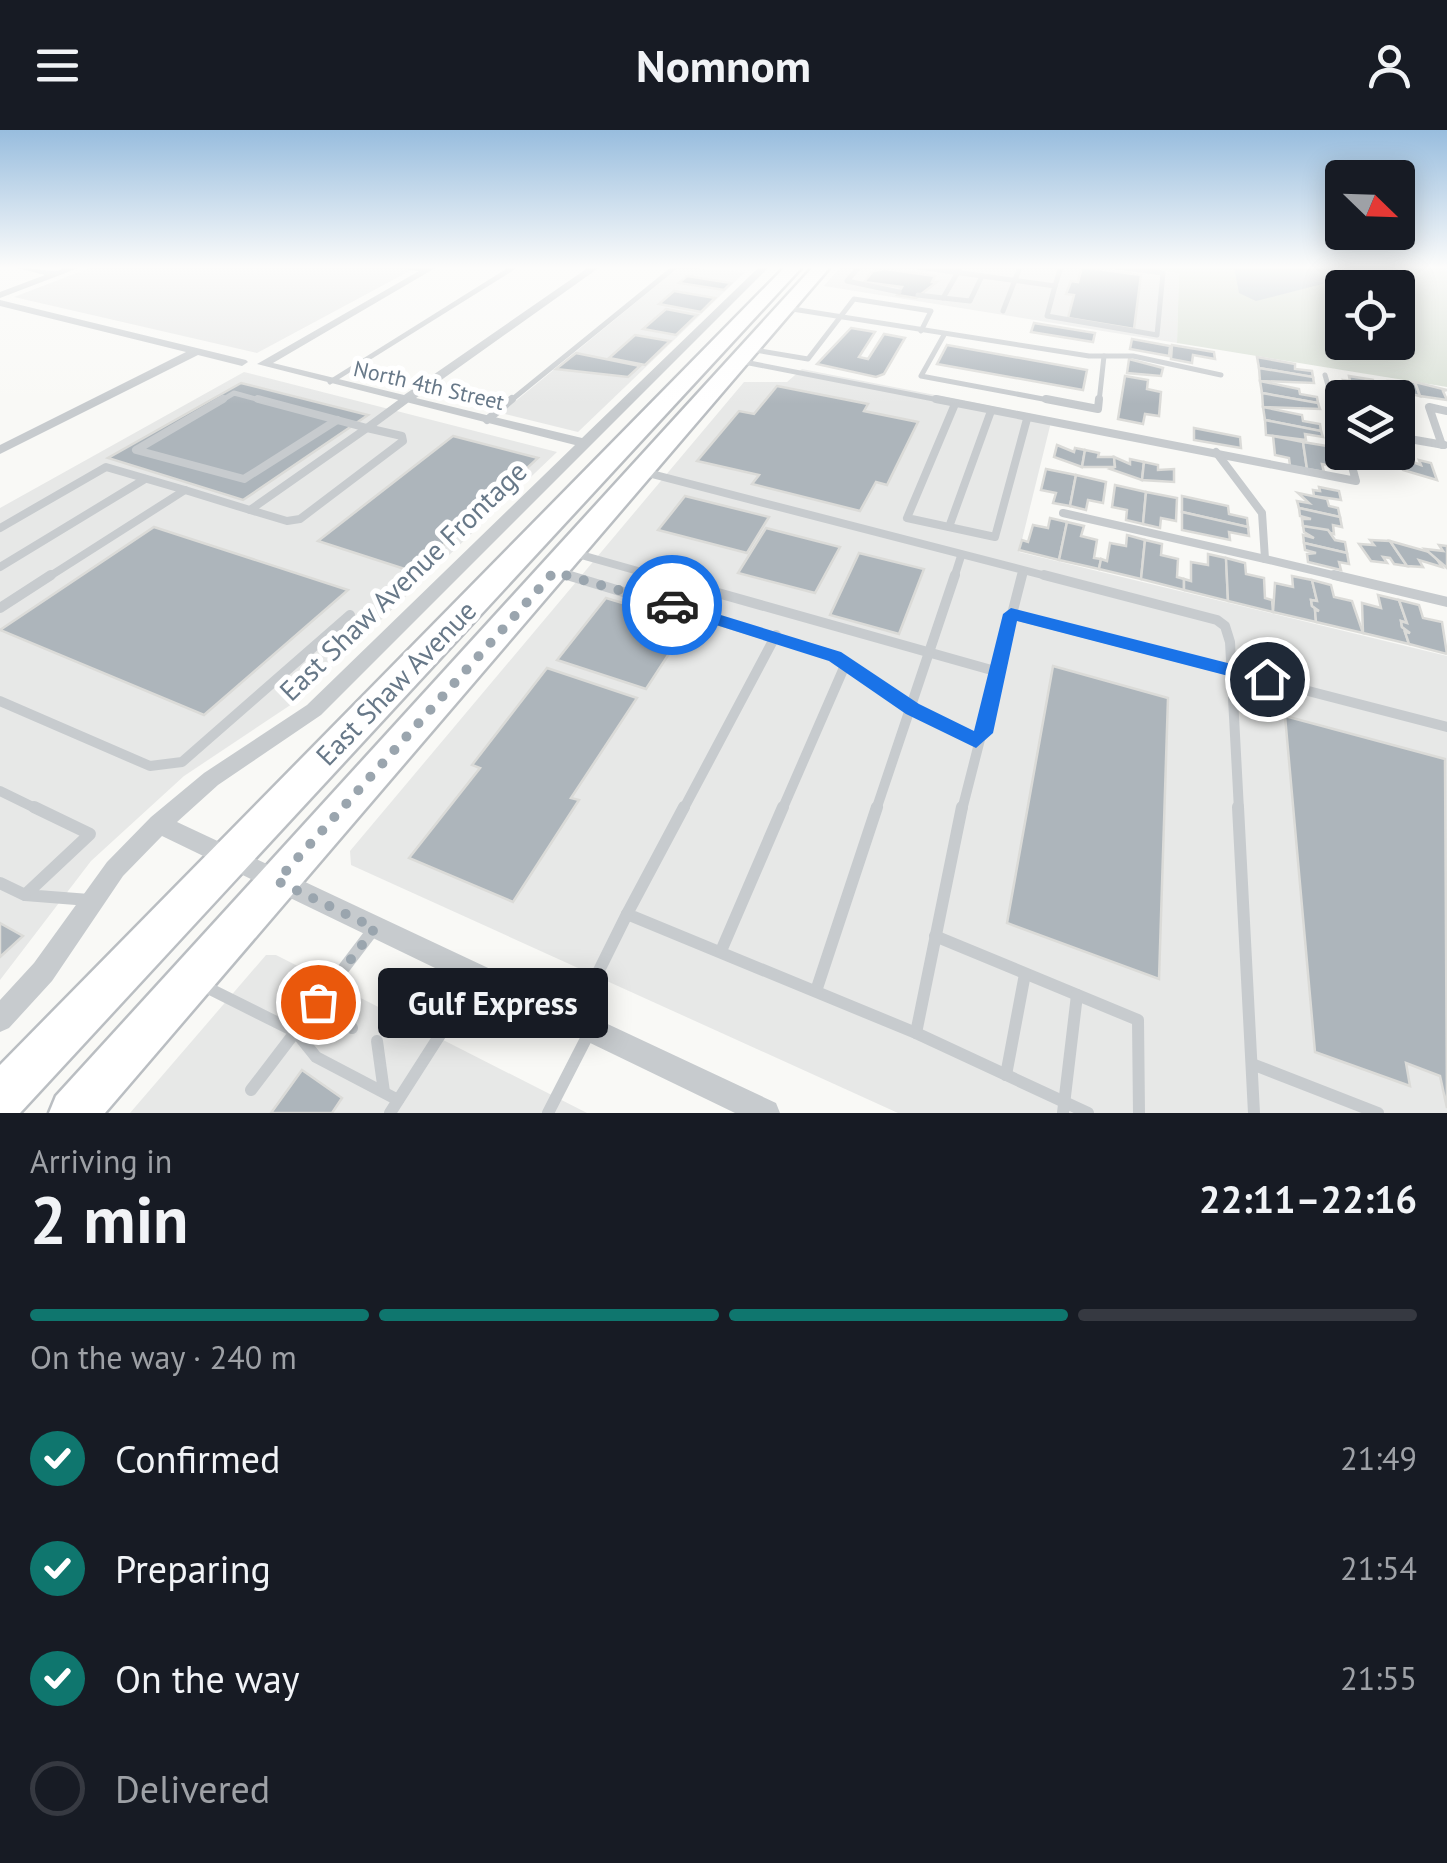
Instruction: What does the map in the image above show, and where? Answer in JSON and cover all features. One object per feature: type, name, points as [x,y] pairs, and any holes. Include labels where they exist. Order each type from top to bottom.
[{"type":"main road","name":"East Shaw Avenue","points":[[0,1099],[750,313]]},
{"type":"main road","name":"East Shaw Avenue","points":[[73,1113],[782,313]]},
{"type":"street","points":[[37,313],[242,362]]},
{"type":"street","name":"North 4th Street","points":[[348,313],[266,358],[265,366],[584,443]]},
{"type":"street","points":[[405,400],[529,313]]},
{"type":"street","name":"East Shaw Avenue Frontage","points":[[0,1019],[42,972],[92,900],[159,824],[211,779],[314,710],[717,313]]},
{"type":"street","points":[[0,450],[196,351]]},
{"type":"street","points":[[159,824],[766,1113]]},
{"type":"lane","points":[[330,382],[441,313]]},
{"type":"lane","points":[[487,420],[619,313]]},
{"type":"lane","points":[[811,313],[944,335],[1104,356],[1134,356],[1221,375]]},
{"type":"lane","points":[[744,355],[808,358],[842,313]]},
{"type":"lane","points":[[921,331],[930,313]]},
{"type":"lane","points":[[1047,313],[1046,316],[1157,334],[1159,313]]},
{"type":"lane","points":[[944,335],[921,376],[1098,409],[1104,356]]},
{"type":"lane","points":[[744,355],[955,404],[1356,481],[1353,470]]},
{"type":"lane","points":[[1325,375],[1327,380]]},
{"type":"lane","points":[[0,528],[106,467],[287,522],[300,520],[404,441],[402,436],[234,394],[137,446],[136,450],[244,479],[337,420]]},
{"type":"lane","points":[[250,510],[405,400]]},
{"type":"lane","points":[[955,404],[906,518],[995,537],[1026,418]]},
{"type":"lane","points":[[1445,445],[1429,407],[1447,410]]},
{"type":"lane","points":[[950,527],[991,411]]},
{"type":"lane","points":[[1415,440],[1445,445]]},
{"type":"lane","points":[[1216,452],[1262,513],[1265,559]]},
{"type":"lane","points":[[642,472],[1217,620],[1225,626],[1232,670],[1254,1113]]},
{"type":"lane","points":[[0,567],[145,479]]},
{"type":"lane","points":[[0,608],[184,490]]},
{"type":"lane","points":[[1063,513],[1447,602]]},
{"type":"lane","points":[[816,991],[961,556]]},
{"type":"lane","points":[[562,562],[776,634],[846,664],[912,709],[976,741]]},
{"type":"lane","points":[[562,562],[995,671]]},
{"type":"lane","points":[[916,1033],[976,741],[983,733],[995,671],[1023,571]]},
{"type":"lane","points":[[0,702],[150,766],[164,767],[197,752],[350,614]]},
{"type":"lane","points":[[1011,614],[1447,727]]},
{"type":"lane","points":[[548,1113],[628,914],[776,634]]},
{"type":"lane","points":[[721,951],[846,664]]},
{"type":"lane","points":[[1,792],[90,834],[25,895]]},
{"type":"lane","points":[[0,883],[25,895],[92,900]]},
{"type":"lane","points":[[628,914],[916,1033],[1064,1108],[1088,1113]]},
{"type":"lane","points":[[251,1090],[375,928]]},
{"type":"lane","points":[[936,936],[1138,1020],[1139,1113]]},
{"type":"lane","points":[[1006,1076],[1025,974]]},
{"type":"lane","points":[[390,1102],[477,977]]},
{"type":"lane","points":[[191,979],[296,1032],[316,1057],[390,1102]]},
{"type":"lane","points":[[1064,1108],[1077,995]]},
{"type":"lane","points":[[296,1032],[337,1021],[352,1028]]},
{"type":"lane","points":[[376,1041],[390,1102]]},
{"type":"lane","points":[[1252,1064],[1378,1113]]},
{"type":"shaded area","points":[[83,313],[332,313],[257,353]]},
{"type":"shaded area","points":[[623,313],[702,313],[578,432],[501,413]]},
{"type":"shaded area","points":[[990,313],[1178,313],[1177,343]]},
{"type":"shaded area","points":[[1178,313],[1325,313],[1325,360],[1415,360],[1415,313],[1447,313],[1447,387],[1177,343]]},
{"type":"shaded area","points":[[802,369],[1052,418],[1019,552],[1447,656],[1447,1113],[898,1113],[351,865],[350,851],[744,382],[787,382]]},
{"type":"shaded area","points":[[244,372],[557,452],[295,702],[184,776],[91,861],[0,980],[0,508]]},
{"type":"shaded area","points":[[266,955],[276,955],[587,1113],[130,1113]]},
{"type":"building","points":[[662,313],[697,315],[676,335],[643,329]]},
{"type":"building","points":[[1069,313],[1136,313],[1134,329],[1068,318]]},
{"type":"building","points":[[1034,323],[1095,333],[1093,342],[1031,332]]},
{"type":"building","points":[[851,328],[875,332],[859,357],[868,359],[884,334],[905,338],[884,374],[876,377],[817,364]]},
{"type":"building","points":[[635,335],[670,341],[645,365],[609,358]]},
{"type":"building","points":[[1132,339],[1170,346],[1169,356],[1130,349]]},
{"type":"building","points":[[947,345],[1087,370],[1083,390],[937,364]]},
{"type":"building","points":[[1172,345],[1214,352],[1215,359],[1193,355],[1192,363],[1171,359]]},
{"type":"building","points":[[576,353],[640,366],[628,377],[556,369]]},
{"type":"building","points":[[1257,357],[1295,364],[1295,369],[1312,371],[1313,377],[1259,368]]},
{"type":"building","points":[[1129,359],[1163,368],[1161,376],[1127,373]]},
{"type":"building","points":[[1259,368],[1313,377],[1314,383],[1260,381]]},
{"type":"building","points":[[1125,376],[1148,380],[1147,389],[1161,392],[1159,416],[1145,414],[1143,424],[1118,419]]},
{"type":"building","points":[[1260,381],[1299,389],[1300,394],[1317,397],[1318,403],[1262,393]]},
{"type":"building","points":[[1415,382],[1447,390],[1443,391],[1447,400],[1420,396]]},
{"type":"building","points":[[241,383],[368,415],[243,500],[108,458]]},
{"type":"building","points":[[777,386],[868,404],[864,411],[918,422],[887,485],[876,482],[860,511],[752,484],[759,475],[697,461],[739,411],[754,414]]},
{"type":"building","points":[[1262,393],[1318,403],[1320,409],[1263,407]]},
{"type":"building","points":[[1263,407],[1302,415],[1303,421],[1320,424],[1321,431],[1265,420]]},
{"type":"building","points":[[1265,420],[1321,431],[1323,437],[1305,434],[1306,440],[1266,435]]},
{"type":"building","points":[[1194,428],[1240,437],[1241,448],[1194,440]]},
{"type":"building","points":[[453,436],[538,458],[414,572],[318,541]]},
{"type":"building","points":[[1273,436],[1303,442],[1307,469],[1290,466],[1289,458],[1275,455]]},
{"type":"building","points":[[1303,442],[1325,446],[1324,472],[1307,469]]},
{"type":"building","points":[[1057,445],[1074,452],[1075,448],[1085,450],[1082,467],[1054,457]]},
{"type":"building","points":[[1085,450],[1099,453],[1098,457],[1114,457],[1115,467],[1082,467]]},
{"type":"building","points":[[1114,457],[1130,464],[1130,459],[1144,462],[1142,480],[1110,469],[1115,467]]},
{"type":"building","points":[[1419,460],[1431,463],[1437,480],[1403,470],[1415,470],[1415,463],[1421,465]]},
{"type":"building","points":[[1144,462],[1158,465],[1158,470],[1174,469],[1174,482],[1142,480]]},
{"type":"building","points":[[1046,469],[1076,475],[1070,506],[1053,503],[1056,493],[1041,490]]},
{"type":"building","points":[[1076,475],[1106,482],[1103,503],[1088,500],[1086,510],[1070,506]]},
{"type":"building","points":[[1115,485],[1146,492],[1143,524],[1126,520],[1127,510],[1112,507]]},
{"type":"building","points":[[1319,487],[1339,491],[1341,500],[1314,496],[1313,490],[1320,491]]},
{"type":"building","points":[[1146,492],[1177,498],[1176,521],[1161,518],[1160,528],[1143,524]]},
{"type":"building","points":[[1298,493],[1327,499],[1329,506],[1338,508],[1340,517],[1299,508],[1297,501],[1309,503]]},
{"type":"building","points":[[685,496],[769,517],[747,553],[658,530]]},
{"type":"building","points":[[1182,496],[1228,506],[1229,514],[1247,518],[1248,527],[1182,512]]},
{"type":"building","points":[[1299,508],[1340,517],[1342,527],[1333,525],[1334,534],[1303,526],[1302,519],[1311,519],[1300,516]]},
{"type":"building","points":[[1182,512],[1248,527],[1249,536],[1229,532],[1230,540],[1182,530]]},
{"type":"building","points":[[1050,518],[1067,522],[1059,560],[1019,550],[1022,540],[1028,542],[1033,525],[1048,528]]},
{"type":"building","points":[[1067,522],[1084,526],[1081,536],[1097,540],[1094,558],[1101,559],[1099,569],[1059,560]]},
{"type":"building","points":[[1303,526],[1328,530],[1335,540],[1345,542],[1347,553],[1304,543],[1303,535],[1314,538],[1304,532]]},
{"type":"building","points":[[154,527],[348,590],[204,715],[0,630]]},
{"type":"building","points":[[766,528],[840,547],[815,593],[738,573]]},
{"type":"building","points":[[1127,535],[1145,540],[1141,579],[1099,569],[1101,559],[1107,561],[1110,543],[1126,546]]},
{"type":"building","points":[[1145,540],[1162,544],[1161,555],[1178,559],[1177,577],[1184,579],[1184,590],[1141,579]]},
{"type":"building","points":[[1370,540],[1390,541],[1407,566],[1383,557],[1387,563],[1371,561],[1359,544],[1374,545]]},
{"type":"building","points":[[1390,541],[1433,553],[1442,567],[1419,560],[1423,567],[1407,566]]},
{"type":"building","points":[[1304,543],[1347,553],[1349,564],[1339,562],[1341,570],[1308,562],[1307,554],[1316,553],[1305,550]]},
{"type":"building","points":[[1439,545],[1447,546],[1447,568],[1425,549],[1443,551]]},
{"type":"building","points":[[859,553],[924,569],[899,634],[830,615]]},
{"type":"building","points":[[1208,554],[1226,558],[1228,601],[1184,590],[1184,579],[1191,581],[1191,562],[1208,565]]},
{"type":"building","points":[[1226,558],[1245,563],[1246,574],[1264,578],[1265,598],[1272,600],[1273,612],[1228,601]]},
{"type":"building","points":[[1292,576],[1312,580],[1317,601],[1311,600],[1312,606],[1319,611],[1315,610],[1316,622],[1273,612],[1275,583],[1293,587]]},
{"type":"building","points":[[1312,580],[1331,585],[1334,597],[1352,601],[1363,633],[1316,622],[1315,610],[1319,611],[1312,606],[1311,600],[1317,601]]},
{"type":"building","points":[[1378,595],[1399,600],[1407,623],[1401,621],[1402,627],[1410,633],[1405,632],[1409,644],[1363,633],[1362,603],[1381,608]]},
{"type":"building","points":[[606,598],[689,623],[646,689],[557,660]]},
{"type":"building","points":[[1399,600],[1419,605],[1423,618],[1442,622],[1447,654],[1409,644],[1405,632],[1410,633],[1402,627],[1401,621],[1407,623]]},
{"type":"building","points":[[1053,666],[1168,698],[1159,979],[1007,923]]},
{"type":"building","points":[[547,668],[637,698],[571,798],[579,800],[513,902],[409,858],[480,768],[472,765]]},
{"type":"building","points":[[1285,716],[1445,759],[1447,1108],[1440,1076],[1406,1063],[1410,1086],[1315,1052]]},
{"type":"building","points":[[0,923],[23,936],[0,957]]},
{"type":"building","points":[[302,1070],[342,1098],[332,1113],[271,1113]]},
{"type":"way so far","points":[[318,1002],[375,928],[277,881],[554,572],[672,605]]},
{"type":"place","name":"Gulf Express","points":[[318,1002]]},
{"type":"route","points":[[672,605],[835,656],[912,709],[976,741],[983,733],[1011,614],[1267,679]]}]
